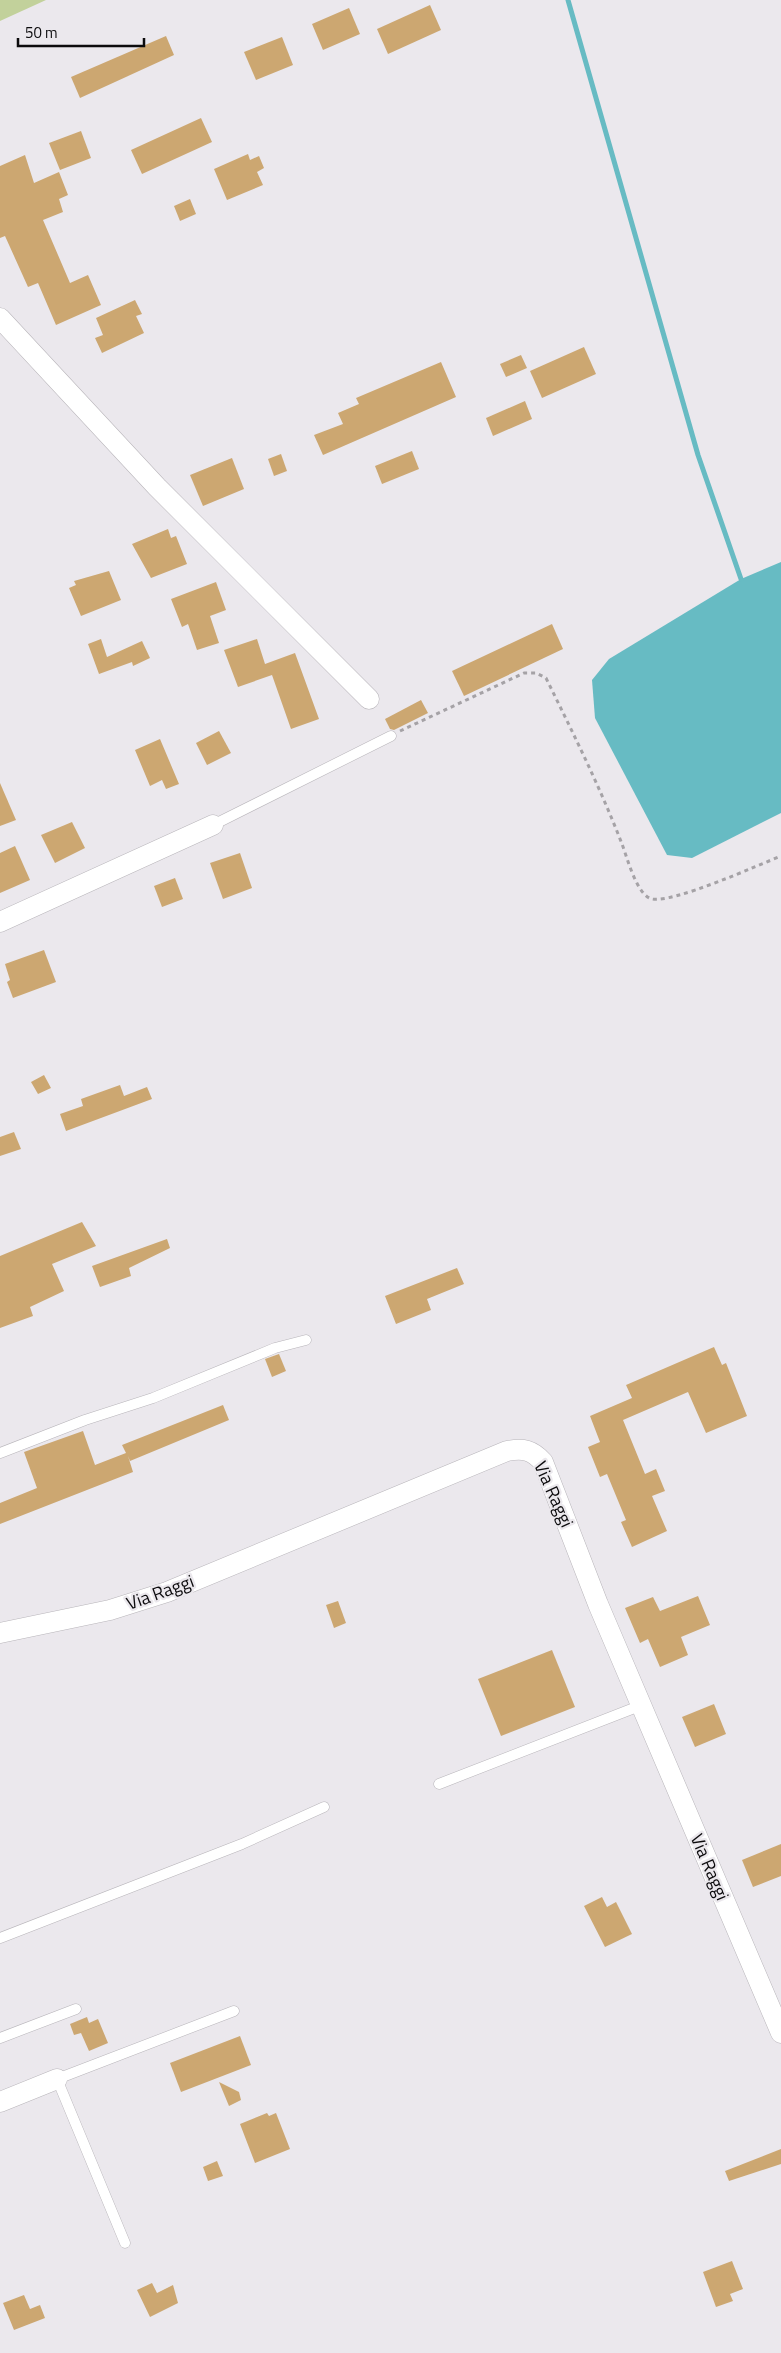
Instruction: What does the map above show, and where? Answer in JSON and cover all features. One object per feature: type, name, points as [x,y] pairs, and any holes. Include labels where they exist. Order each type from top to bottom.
[{"type":"street","points":[[0,318],[157,487],[369,699]]},
{"type":"street","points":[[0,922],[213,825]]},
{"type":"street","name":"Via Raggi","points":[[0,1633],[110,1610],[167,1592],[498,1454],[520,1448],[534,1452],[543,1462],[598,1604],[781,2033]]},
{"type":"street","points":[[0,2102],[57,2079]]},
{"type":"lane","points":[[213,825],[391,736]]},
{"type":"lane","points":[[0,1453],[85,1420],[153,1398],[275,1348],[306,1340]]},
{"type":"lane","points":[[439,1784],[642,1705]]},
{"type":"lane","points":[[0,1938],[242,1844],[324,1807]]},
{"type":"lane","points":[[0,2038],[76,2010]]},
{"type":"lane","points":[[124,2243],[57,2079],[234,2011]]},
{"type":"path","points":[[391,736],[524,673],[536,673],[546,678],[607,805],[634,878],[641,891],[649,899],[662,900],[698,889],[781,856]]},
{"type":"green space","points":[[0,0],[46,0],[0,21]]},
{"type":"water","points":[[781,562],[781,813],[692,858],[667,855],[595,718],[592,680],[609,659],[741,579]]},
{"type":"building","points":[[430,5],[441,30],[388,54],[377,29]]},
{"type":"building","points":[[349,8],[360,34],[323,50],[312,24]]},
{"type":"building","points":[[166,36],[174,55],[80,98],[71,77]]},
{"type":"building","points":[[282,37],[293,65],[256,80],[244,52]]},
{"type":"building","points":[[201,118],[212,142],[142,174],[131,150]]},
{"type":"building","points":[[81,131],[91,158],[60,170],[49,143]]},
{"type":"building","points":[[248,154],[250,160],[259,156],[264,168],[257,172],[263,185],[227,200],[214,169]]},
{"type":"building","points":[[25,155],[34,183],[59,172],[68,195],[59,199],[63,212],[43,220],[70,283],[88,275],[101,305],[56,325],[38,283],[28,287],[5,236],[0,238],[0,166]]},
{"type":"building","points":[[190,199],[196,214],[180,221],[174,206]]},
{"type":"building","points":[[135,300],[142,314],[136,316],[144,333],[102,353],[95,338],[103,335],[96,318]]},
{"type":"building","points":[[584,347],[596,374],[542,398],[530,371]]},
{"type":"building","points":[[521,355],[527,368],[506,377],[500,364]]},
{"type":"building","points":[[441,362],[456,397],[323,455],[314,435],[343,424],[338,413],[359,404],[356,398]]},
{"type":"building","points":[[525,401],[532,419],[493,436],[486,418]]},
{"type":"building","points":[[412,451],[419,469],[382,484],[375,466]]},
{"type":"building","points":[[281,454],[287,471],[274,476],[268,459]]},
{"type":"building","points":[[232,458],[244,489],[203,506],[190,475]]},
{"type":"building","points":[[168,529],[171,538],[176,536],[187,564],[151,578],[132,544]]},
{"type":"building","points":[[109,571],[121,600],[81,616],[69,588],[76,585],[74,581]]},
{"type":"building","points":[[216,582],[226,610],[210,616],[219,643],[197,650],[188,624],[182,627],[171,599]]},
{"type":"building","points":[[552,624],[563,649],[464,696],[452,671]]},
{"type":"building","points":[[101,639],[107,657],[142,641],[150,658],[133,666],[132,662],[99,674],[88,644]]},
{"type":"building","points":[[257,639],[265,664],[295,653],[319,719],[291,729],[272,675],[238,687],[224,650]]},
{"type":"building","points":[[421,700],[428,713],[394,730],[390,729],[385,719]]},
{"type":"building","points":[[219,731],[231,753],[207,765],[196,743]]},
{"type":"building","points":[[160,739],[179,784],[166,789],[162,780],[150,786],[135,750]]},
{"type":"building","points":[[0,783],[16,820],[0,826]]},
{"type":"building","points":[[72,822],[85,848],[55,863],[41,835]]},
{"type":"building","points":[[15,846],[30,880],[0,893],[0,853]]},
{"type":"building","points":[[240,853],[252,888],[223,899],[210,863]]},
{"type":"building","points":[[175,878],[183,899],[162,907],[154,886]]},
{"type":"building","points":[[44,950],[56,982],[13,998],[7,982],[10,980],[5,964]]},
{"type":"building","points":[[44,1075],[51,1088],[38,1094],[31,1082]]},
{"type":"building","points":[[120,1085],[124,1096],[147,1087],[152,1099],[66,1131],[60,1114],[83,1106],[81,1099]]},
{"type":"building","points":[[14,1132],[21,1149],[0,1156],[0,1137]]},
{"type":"building","points":[[82,1222],[96,1246],[52,1264],[64,1291],[30,1307],[33,1316],[0,1328],[0,1256]]},
{"type":"building","points":[[167,1239],[170,1248],[129,1268],[131,1276],[100,1287],[92,1266]]},
{"type":"building","points":[[457,1268],[464,1284],[427,1299],[431,1310],[396,1324],[385,1296]]},
{"type":"building","points":[[714,1347],[722,1365],[726,1363],[747,1416],[706,1433],[688,1392],[623,1420],[645,1474],[656,1469],[665,1491],[652,1496],[667,1531],[632,1547],[621,1522],[626,1520],[607,1474],[600,1477],[588,1447],[600,1442],[590,1416],[632,1398],[626,1385]]},
{"type":"building","points":[[279,1354],[286,1371],[272,1377],[265,1359]]},
{"type":"building","points":[[223,1405],[229,1420],[130,1461],[128,1456],[133,1472],[0,1524],[0,1503],[37,1488],[24,1452],[83,1431],[95,1465],[126,1453],[122,1445]]},
{"type":"building","points":[[698,1596],[710,1625],[681,1637],[688,1655],[660,1667],[648,1639],[640,1643],[625,1608],[653,1597],[660,1611]]},
{"type":"building","points":[[338,1601],[346,1623],[334,1628],[326,1605]]},
{"type":"building","points":[[552,1650],[575,1707],[501,1736],[478,1679]]},
{"type":"building","points":[[714,1704],[726,1734],[695,1747],[682,1717]]},
{"type":"building","points":[[781,1844],[781,1876],[753,1887],[742,1860]]},
{"type":"building","points":[[602,1897],[607,1907],[616,1902],[632,1934],[605,1947],[584,1906]]},
{"type":"building","points":[[87,2017],[89,2023],[98,2019],[108,2043],[89,2051],[81,2033],[74,2035],[70,2024]]},
{"type":"building","points":[[240,2036],[251,2065],[181,2092],[170,2063]]},
{"type":"building","points":[[219,2082],[239,2092],[241,2100],[229,2106]]},
{"type":"building","points":[[267,2113],[269,2116],[276,2113],[290,2149],[255,2163],[240,2124]]},
{"type":"building","points":[[781,2149],[781,2164],[729,2181],[725,2171]]},
{"type":"building","points":[[217,2161],[223,2176],[208,2181],[203,2167]]},
{"type":"building","points":[[732,2261],[743,2289],[730,2294],[733,2301],[716,2307],[703,2272]]},
{"type":"building","points":[[152,2283],[157,2293],[173,2285],[178,2303],[150,2317],[137,2290]]},
{"type":"building","points":[[24,2295],[30,2309],[40,2305],[45,2318],[14,2330],[3,2303]]},
{"type":"waterway","points":[[568,0],[698,455],[741,579]]}]
